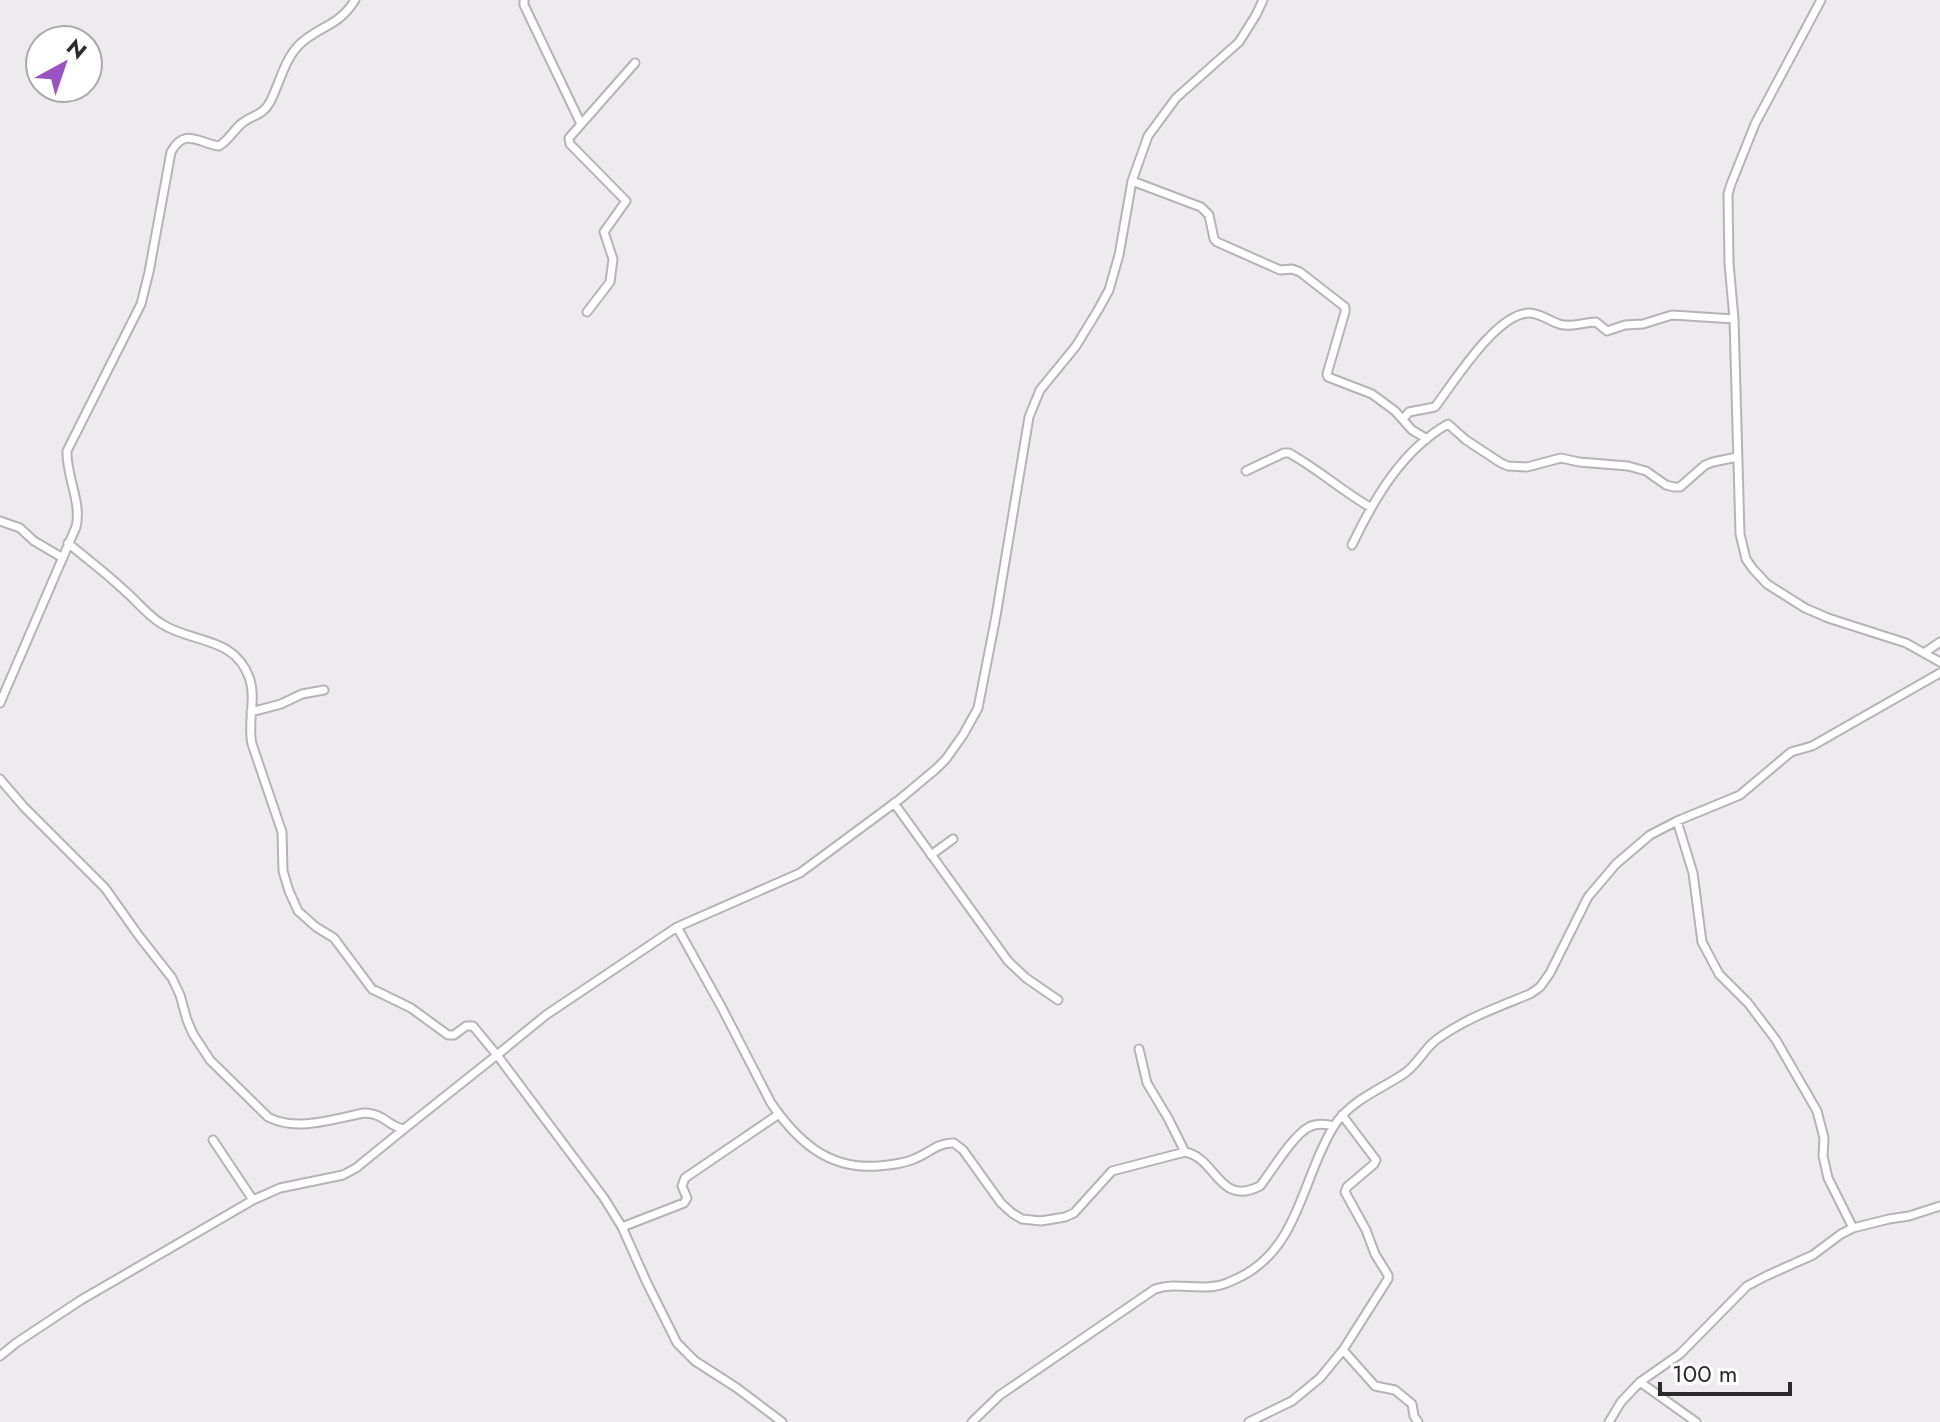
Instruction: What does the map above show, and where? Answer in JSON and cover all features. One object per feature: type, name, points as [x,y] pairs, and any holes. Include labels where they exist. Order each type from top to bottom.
[{"type":"street","points":[[0,703],[78,519],[67,467],[67,451],[143,298],[171,152],[179,141],[189,137],[219,146],[242,123],[264,111],[298,46],[339,21],[355,0]]},
{"type":"street","points":[[524,0],[581,124]]},
{"type":"street","points":[[0,1356],[81,1300],[253,1200],[280,1188],[343,1175],[356,1168],[546,1015],[677,927],[800,873],[894,803],[946,759],[978,708],[1029,417],[1040,390],[1081,339],[1109,290],[1119,255],[1132,181],[1148,136],[1181,93],[1239,42],[1263,0]]},
{"type":"street","points":[[1821,0],[1755,124],[1728,194],[1739,522],[1743,549],[1746,559],[1767,584],[1805,608],[1906,643],[1940,662]]},
{"type":"street","points":[[587,312],[610,282],[613,259],[604,232],[626,201],[570,144],[569,138],[635,63]]},
{"type":"street","points":[[1132,181],[1201,207],[1209,215],[1217,242],[1280,270],[1300,272],[1345,307],[1328,377],[1372,394],[1395,411],[1412,430],[1427,439]]},
{"type":"street","points":[[1403,419],[1411,411],[1435,407],[1485,341],[1502,324],[1517,315],[1534,314],[1562,325],[1596,322],[1607,331],[1672,315],[1734,319]]},
{"type":"street","points":[[1352,545],[1370,507],[1389,478],[1427,439],[1448,424],[1466,440],[1508,466],[1527,467],[1566,458],[1628,466],[1646,471],[1674,487],[1680,487],[1705,465],[1737,457]]},
{"type":"street","points":[[1246,471],[1289,453],[1370,507]]},
{"type":"street","points":[[0,521],[20,528],[34,541],[63,558]]},
{"type":"street","points":[[68,543],[165,627],[206,639],[241,662],[253,692],[250,738],[282,832],[283,871],[298,911],[334,938],[372,989],[411,1008],[448,1035],[454,1035],[466,1026],[475,1028],[604,1198],[622,1227],[677,1343],[695,1361],[782,1422]]},
{"type":"street","points":[[1924,653],[1940,642]]},
{"type":"street","points":[[972,1422],[1000,1395],[1155,1289],[1166,1285],[1213,1287],[1246,1274],[1259,1264],[1272,1253],[1287,1232],[1318,1159],[1342,1115],[1412,1068],[1434,1042],[1457,1026],[1540,987],[1588,897],[1616,864],[1650,835],[1740,795],[1791,752],[1812,746],[1940,673]]},
{"type":"street","points":[[251,712],[281,704],[302,694],[324,690]]},
{"type":"street","points":[[0,779],[105,888],[172,978],[193,1034],[210,1060],[268,1117],[294,1124],[374,1113],[396,1128],[404,1129]]},
{"type":"street","points":[[894,803],[1008,961],[1058,1000]]},
{"type":"street","points":[[1677,821],[1693,873],[1702,942],[1719,974],[1748,1003],[1776,1040],[1817,1111],[1824,1138],[1823,1156],[1828,1178],[1853,1228]]},
{"type":"street","points":[[931,855],[953,839]]},
{"type":"street","points":[[677,927],[779,1114],[806,1143],[825,1157],[843,1164],[870,1166],[898,1164],[915,1159],[940,1145],[954,1143],[963,1150],[1001,1203],[1022,1219],[1050,1220],[1070,1216],[1112,1171],[1185,1152],[1201,1158],[1224,1185],[1234,1190],[1252,1190],[1260,1186],[1297,1137],[1309,1127],[1318,1124],[1334,1126]]},
{"type":"street","points":[[1139,1049],[1147,1083],[1185,1152]]},
{"type":"street","points":[[622,1227],[684,1203],[687,1198],[682,1186],[685,1178],[779,1114]]},
{"type":"street","points":[[1249,1422],[1292,1401],[1320,1378],[1343,1350],[1388,1277],[1345,1192],[1376,1160],[1342,1115]]},
{"type":"street","points":[[213,1140],[253,1200]]},
{"type":"street","points":[[1609,1422],[1621,1402],[1640,1382],[1680,1354],[1747,1286],[1813,1255],[1853,1228],[1940,1206]]},
{"type":"street","points":[[1343,1350],[1375,1386],[1395,1390],[1412,1404],[1418,1422]]},
{"type":"street","points":[[1640,1382],[1696,1422]]}]
